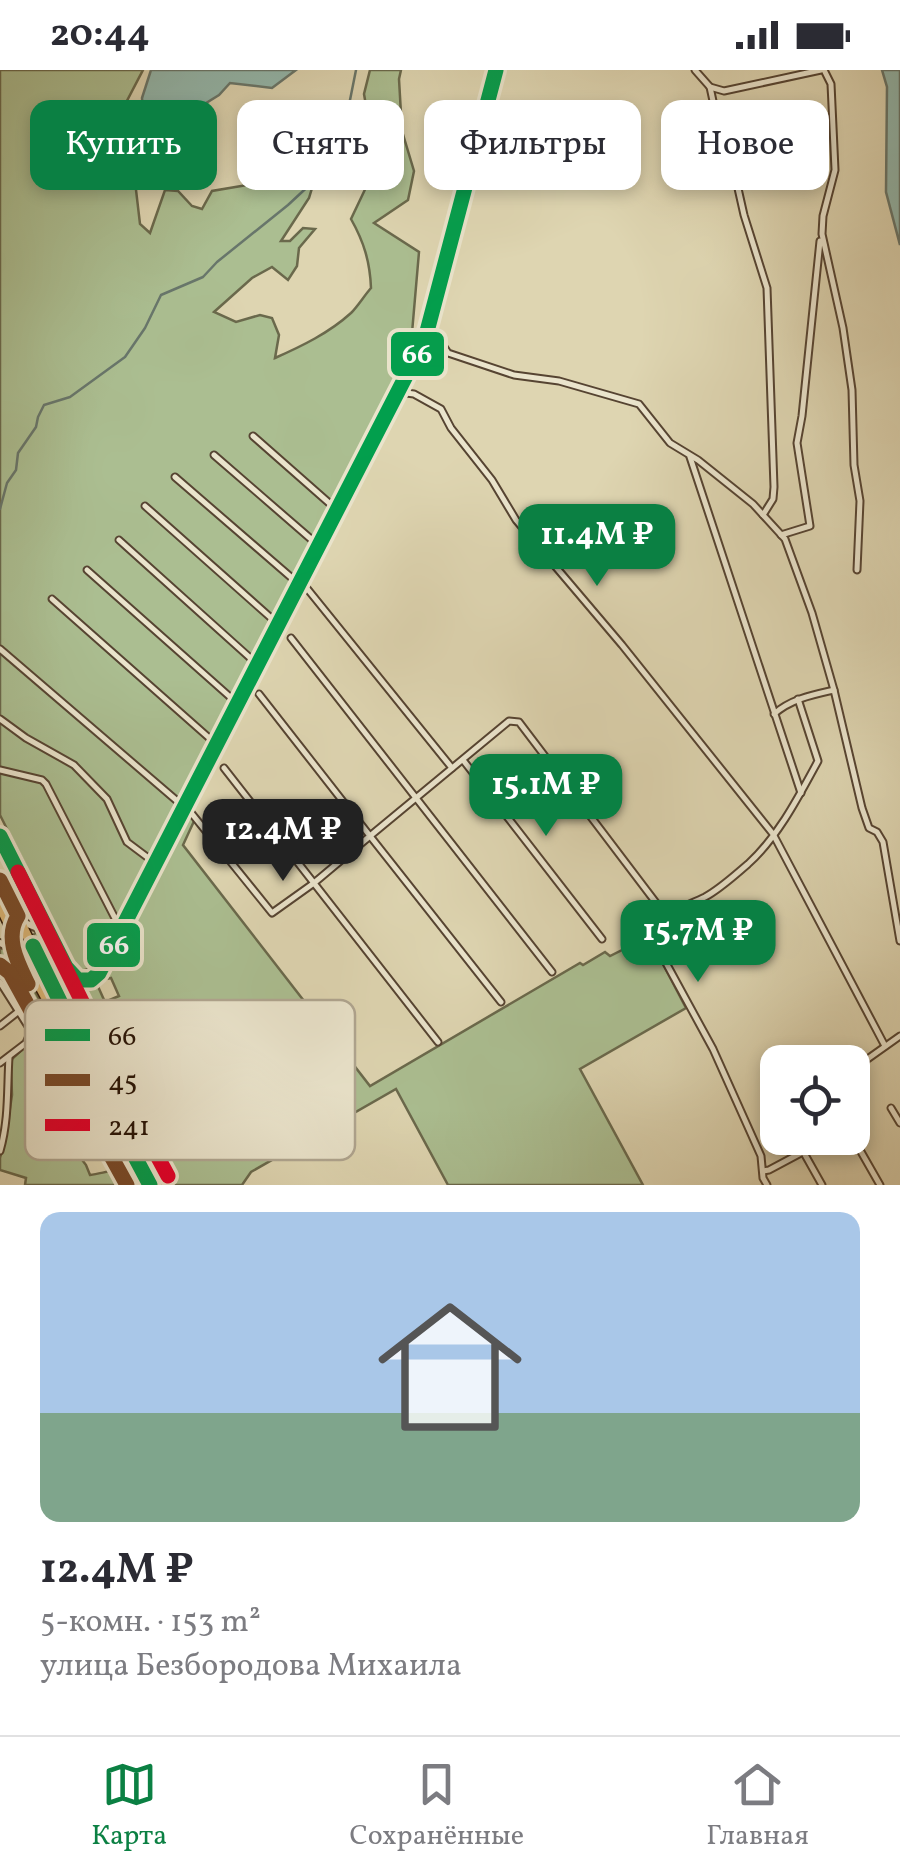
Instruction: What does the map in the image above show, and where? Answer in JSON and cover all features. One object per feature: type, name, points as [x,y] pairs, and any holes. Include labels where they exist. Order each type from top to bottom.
[{"type":"main road","points":[[0,881],[26,961],[47,1000]]},
{"type":"main road","points":[[0,906],[33,948],[59,1000]]},
{"type":"main road","points":[[137,1160],[150,1185]]},
{"type":"street","points":[[0,836],[72,976],[91,980],[99,973],[425,339],[496,70]]},
{"type":"street","points":[[694,70],[710,87],[724,92],[823,70],[830,84],[835,170],[816,266],[816,299],[797,442],[810,526],[781,535]]},
{"type":"street","points":[[710,87],[767,288],[774,487],[773,500],[763,515]]},
{"type":"street","points":[[822,234],[852,390],[854,464],[860,500],[857,570]]},
{"type":"street","points":[[425,339],[444,346],[448,353],[514,375],[560,381],[638,404],[670,442],[754,504],[785,539],[812,613],[862,808],[869,828],[883,842],[900,940]]},
{"type":"street","points":[[397,392],[414,394],[441,409],[450,428],[492,480],[516,520],[772,834],[885,1046]]},
{"type":"street","points":[[253,436],[338,510]]},
{"type":"street","points":[[689,454],[801,793]]},
{"type":"street","points":[[214,455],[319,546]]},
{"type":"street","points":[[175,477],[301,583],[452,768]]},
{"type":"street","points":[[144,506],[279,625]]},
{"type":"street","points":[[118,540],[258,665]]},
{"type":"street","points":[[87,570],[238,704]]},
{"type":"street","points":[[52,599],[216,744]]},
{"type":"street","points":[[292,638],[552,972]]},
{"type":"street","points":[[0,649],[184,805],[272,913],[514,720],[520,722],[660,908]]},
{"type":"street","points":[[774,714],[798,699],[834,690]]},
{"type":"street","points":[[259,694],[502,1002]]},
{"type":"street","points":[[767,1185],[761,1156],[713,1049],[653,939],[676,909],[718,889],[758,854],[801,793],[818,762],[798,699]]},
{"type":"street","points":[[0,720],[74,765],[107,799],[127,842],[154,863]]},
{"type":"street","points":[[463,760],[602,939]]},
{"type":"street","points":[[224,768],[438,1042]]},
{"type":"street","points":[[0,770],[46,784],[120,928]]},
{"type":"street","points":[[26,961],[0,941],[14,922],[35,927]]},
{"type":"street","points":[[33,948],[32,930],[44,923]]},
{"type":"street","points":[[0,982],[25,1022]]},
{"type":"street","points":[[0,1026],[18,1011]]},
{"type":"street","points":[[870,1057],[900,1036]]},
{"type":"street","points":[[0,1062],[25,1044]]},
{"type":"street","points":[[0,1151],[9,1095],[9,1057]]},
{"type":"street","points":[[891,1108],[900,1123]]},
{"type":"street","points":[[763,1171],[797,1155]]},
{"type":"street","points":[[805,1155],[822,1185]]},
{"type":"street","points":[[863,1155],[880,1185]]},
{"type":"green space","points":[[0,70],[143,70],[127,100],[30,100],[30,190],[136,190],[140,224],[150,233],[165,190],[178,191],[192,206],[202,209],[212,191],[237,187],[237,190],[311,190],[281,241],[290,241],[303,228],[315,229],[299,248],[297,266],[288,280],[272,267],[252,278],[214,312],[236,322],[260,315],[272,318],[279,335],[275,358],[334,327],[371,288],[366,252],[351,219],[365,190],[404,190],[404,138],[414,171],[408,200],[374,223],[419,252],[412,333],[420,337],[94,967],[79,972],[0,815]]},
{"type":"green space","points":[[370,70],[401,70],[400,100],[365,100]]},
{"type":"green space","points":[[185,815],[195,819],[183,845],[303,1000],[110,1000],[119,996],[111,978],[98,978]]},
{"type":"green space","points":[[37,930],[44,932],[69,977],[85,986],[96,982],[104,1000],[63,1000],[34,943]]},
{"type":"green space","points":[[650,936],[686,1008],[580,1069],[643,1185],[448,1185],[396,1089],[355,1112],[355,1067],[370,1086],[580,963],[583,965],[605,952],[610,956]]},
{"type":"green space","points":[[0,948],[11,952],[40,1000],[25,1000],[25,1017],[0,975]]},
{"type":"green space","points":[[25,1047],[25,1160],[82,1160],[90,1175],[125,1171],[140,1185],[25,1185],[26,1178],[0,1170],[12,1095],[12,1059]]},
{"type":"green space","points":[[149,1160],[272,1160],[251,1172],[242,1185],[163,1185]]},
{"type":"water","points":[[151,70],[296,70],[272,88],[230,83],[211,100],[142,98]]},
{"type":"water","points":[[882,70],[900,70],[900,245],[886,192],[887,87]]},
{"type":"waterway","points":[[0,509],[7,483],[16,470],[18,453],[36,427],[44,405],[70,397],[125,357],[161,295],[203,277],[330,166],[341,145],[356,70]]},
{"type":"transit line","name":"66","points":[[0,836],[66,967],[78,980],[91,980],[99,973],[425,339],[496,70]]},
{"type":"transit line","name":"241","points":[[18,872],[81,1000]]},
{"type":"transit line","name":"45","points":[[0,880],[18,916],[12,942],[28,984]]},
{"type":"transit line","name":"66","points":[[33,946],[59,1000]]},
{"type":"transit line","name":"45","points":[[0,965],[10,973],[25,1000]]},
{"type":"transit line","name":"45","points":[[113,1160],[127,1185]]},
{"type":"transit line","name":"66","points":[[137,1160],[150,1185]]},
{"type":"transit line","name":"241","points":[[159,1160],[168,1176]]}]
